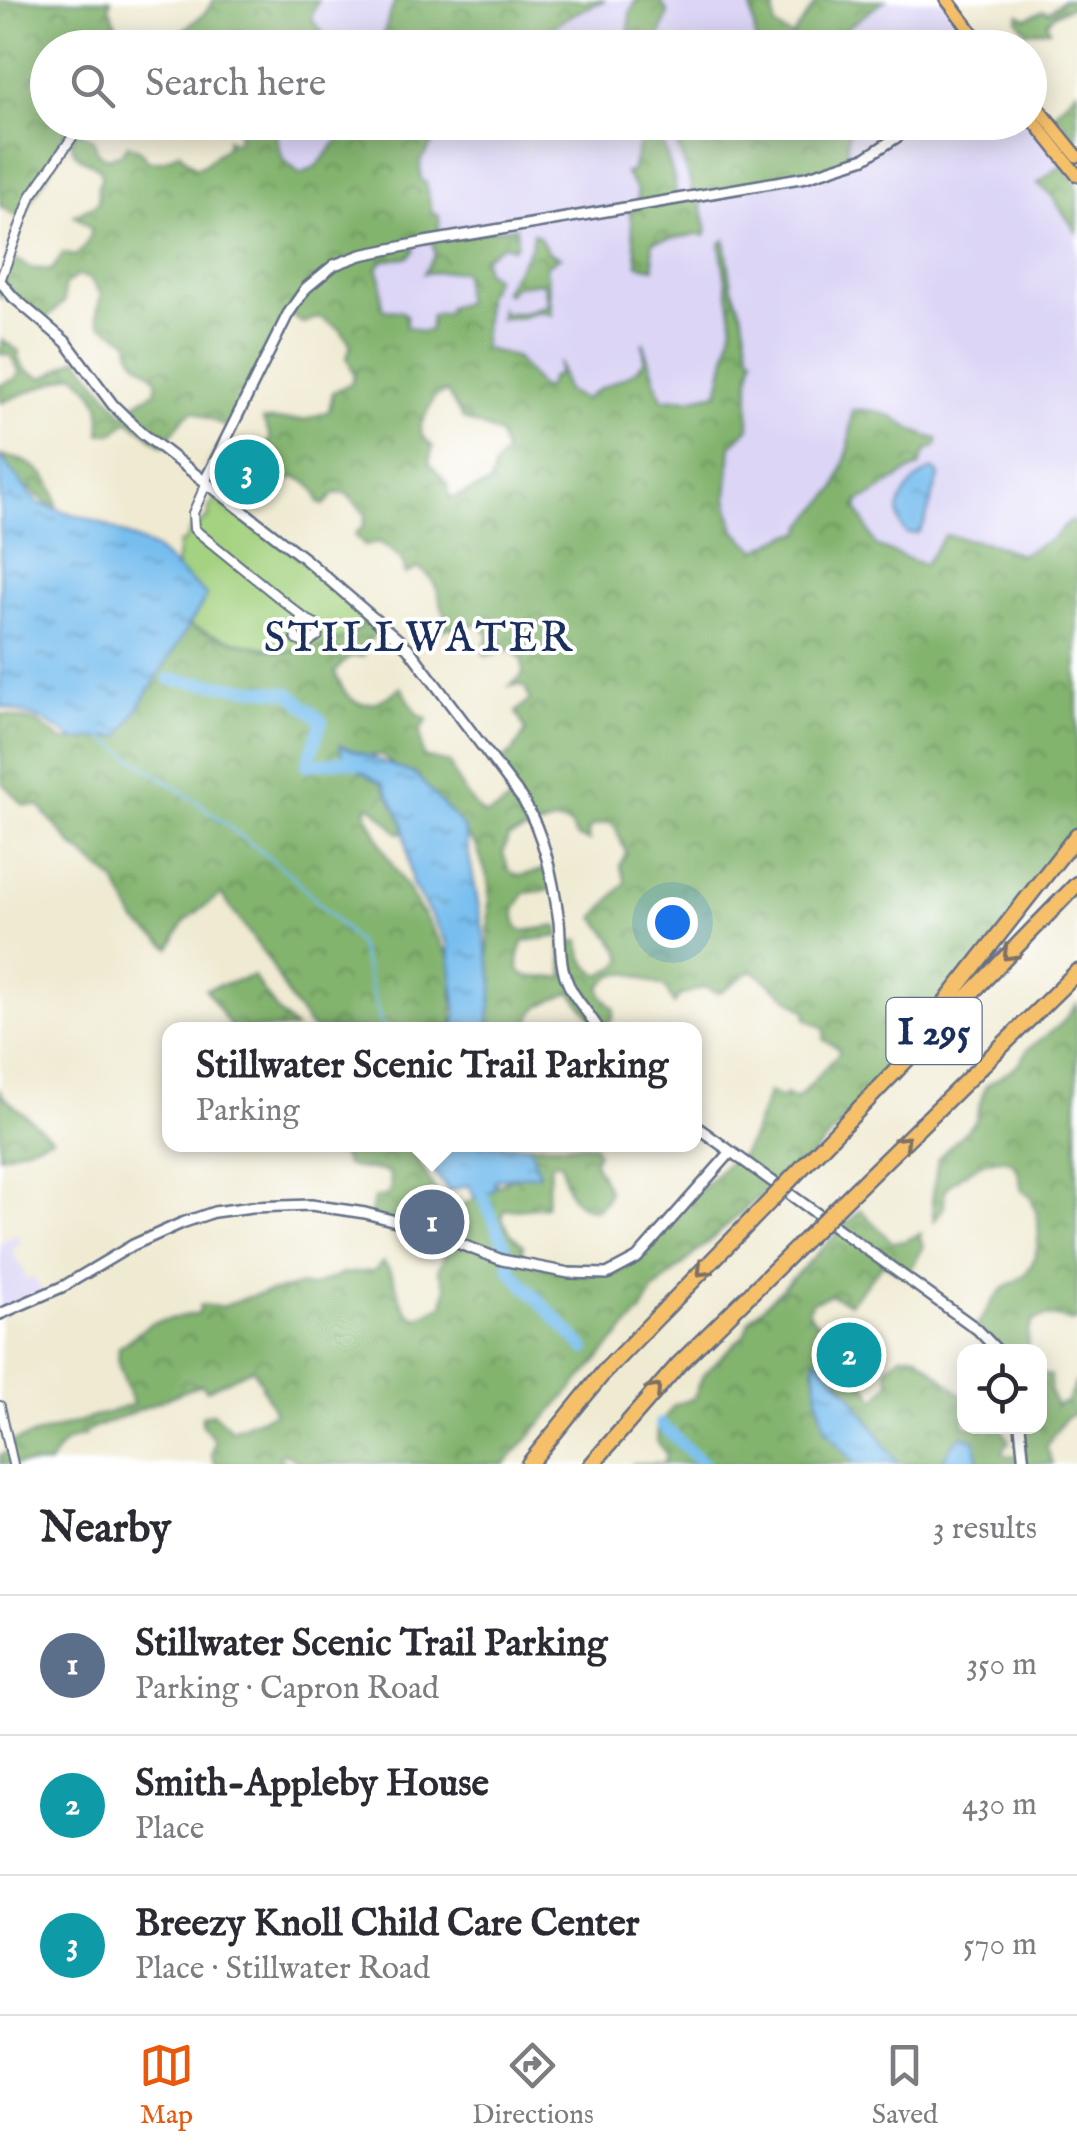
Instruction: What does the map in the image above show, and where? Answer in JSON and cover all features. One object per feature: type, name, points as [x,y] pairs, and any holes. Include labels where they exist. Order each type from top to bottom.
[{"type":"highway","points":[[860,1108],[1077,835]]},
{"type":"highway","name":"I 295","points":[[529,1464],[604,1372],[1077,884]]},
{"type":"highway","name":"I 295","points":[[592,1464],[678,1365],[1075,974]]},
{"type":"main road","points":[[947,0],[970,30]]},
{"type":"main road","points":[[1047,119],[1077,156]]},
{"type":"main road","points":[[1047,138],[1077,176]]},
{"type":"street","points":[[70,140],[30,196],[0,281],[66,342],[121,414],[305,558],[408,648],[536,824],[559,922],[563,972],[593,1022]]},
{"type":"street","points":[[304,618],[194,528],[193,513],[288,314],[306,288],[334,265],[361,255],[425,242],[806,177],[864,158],[892,140]]},
{"type":"street","points":[[702,1131],[978,1329],[992,1344]]},
{"type":"street","points":[[0,1314],[64,1286],[148,1238],[202,1216],[238,1208],[311,1205],[365,1213],[407,1224],[502,1260],[586,1276],[622,1268],[637,1258],[730,1153]]},
{"type":"street","points":[[0,1406],[14,1464]]},
{"type":"street","points":[[1021,1434],[1024,1464]]},
{"type":"shaded area","points":[[318,0],[395,0],[385,30],[320,30],[311,19]]},
{"type":"shaded area","points":[[605,0],[636,0],[631,30],[550,30],[571,15]]},
{"type":"shaded area","points":[[660,0],[750,0],[754,30],[662,30],[668,13]]},
{"type":"shaded area","points":[[885,0],[948,0],[970,30],[845,30]]},
{"type":"shaded area","points":[[277,140],[341,140],[310,172],[299,174],[283,159]]},
{"type":"shaded area","points":[[435,140],[528,140],[528,157],[530,140],[641,140],[632,172],[626,173],[637,190],[638,205],[629,208],[636,260],[654,267],[652,242],[704,236],[707,230],[699,197],[808,140],[1044,140],[1063,163],[1045,178],[1052,196],[1077,233],[1077,526],[1071,522],[1052,539],[1019,555],[994,544],[945,535],[925,565],[876,546],[857,508],[859,501],[895,477],[919,467],[934,438],[917,435],[884,411],[853,410],[849,448],[836,488],[804,525],[802,533],[788,535],[757,550],[735,531],[727,499],[731,446],[751,413],[749,380],[754,356],[746,342],[731,271],[722,254],[733,324],[718,392],[662,399],[646,353],[642,365],[614,384],[590,393],[585,401],[566,392],[559,366],[558,375],[542,389],[516,361],[503,353],[485,351],[486,296],[494,277],[485,271],[484,257],[504,245],[517,243],[439,238],[438,221],[426,183],[421,180],[420,161]],"holes":[[[534,237],[548,252],[546,282],[552,315],[540,311],[519,318],[501,318],[503,313],[521,313],[548,305],[543,282],[513,286],[513,271],[526,257]]]},
{"type":"shaded area","points":[[661,140],[675,140],[690,180],[692,196],[677,199]]},
{"type":"shaded area","points":[[432,240],[435,255],[427,264],[426,274],[460,270],[464,274],[464,303],[450,306],[430,330],[421,333],[406,326],[400,311],[384,310],[377,268],[382,261],[408,257],[413,244]]},
{"type":"shaded area","points":[[16,1234],[22,1243],[13,1249],[14,1256],[25,1279],[34,1278],[45,1297],[0,1314],[0,1243]]},
{"type":"green space","points":[[0,0],[111,0],[109,7],[118,30],[30,30],[30,140],[61,140],[63,149],[20,218],[0,206]]},
{"type":"green space","points":[[213,0],[318,0],[311,19],[321,30],[183,30]]},
{"type":"green space","points":[[395,0],[605,0],[550,30],[385,30]]},
{"type":"green space","points":[[636,0],[660,0],[668,13],[662,30],[629,30]]},
{"type":"green space","points":[[750,0],[773,0],[775,26],[781,30],[754,30]]},
{"type":"green space","points":[[818,0],[885,0],[844,30],[797,30]]},
{"type":"green space","points":[[1063,0],[1077,0],[1077,4],[1055,14],[1047,23],[1050,29],[1026,30],[1018,20],[1019,14],[1027,18],[1043,10],[1049,12]]},
{"type":"green space","points":[[1077,90],[1077,140],[1055,112]]},
{"type":"green space","points":[[71,140],[93,140],[98,153],[107,158],[121,154],[128,145],[141,151],[148,161],[163,161],[179,152],[195,168],[228,145],[227,140],[277,140],[283,159],[300,174],[315,167],[339,140],[435,140],[420,161],[421,180],[426,183],[432,212],[439,216],[439,237],[516,227],[517,243],[513,248],[503,245],[484,257],[485,271],[495,277],[486,296],[483,348],[515,357],[542,389],[551,377],[558,375],[559,362],[566,391],[585,400],[642,365],[643,342],[662,399],[718,393],[733,324],[720,244],[725,240],[732,287],[743,316],[750,354],[754,356],[749,380],[749,428],[731,446],[727,499],[735,531],[757,550],[802,532],[836,488],[849,448],[852,410],[880,412],[938,439],[937,446],[926,451],[919,467],[859,501],[857,508],[876,546],[924,565],[945,535],[994,544],[1019,555],[1052,539],[1071,521],[1077,526],[1077,835],[883,1080],[782,1187],[765,1178],[763,1193],[654,1290],[641,1312],[505,1464],[301,1464],[285,1453],[279,1456],[286,1464],[215,1464],[215,1440],[202,1425],[202,1416],[213,1413],[232,1430],[275,1413],[253,1368],[207,1390],[201,1384],[85,1432],[62,1446],[49,1464],[0,1464],[0,1455],[10,1452],[9,1443],[133,1405],[118,1363],[119,1347],[151,1323],[199,1313],[200,1305],[222,1307],[300,1285],[310,1287],[342,1274],[374,1271],[383,1262],[410,1314],[418,1318],[443,1305],[446,1287],[438,1270],[449,1246],[418,1230],[370,1217],[374,1198],[388,1195],[390,1174],[346,1165],[340,1152],[413,1152],[438,1202],[452,1211],[536,1164],[532,1152],[597,1152],[594,1162],[609,1191],[595,1210],[574,1199],[561,1163],[551,1163],[546,1206],[504,1210],[502,1218],[523,1245],[521,1261],[584,1275],[621,1267],[733,1158],[739,1159],[769,1092],[785,1100],[785,1094],[796,1100],[839,1053],[838,1048],[824,1040],[825,1029],[806,1018],[807,1012],[752,970],[719,993],[704,987],[679,996],[674,1004],[665,987],[632,974],[616,974],[600,987],[614,1009],[610,1022],[595,1022],[571,992],[537,1009],[530,1022],[488,1022],[489,882],[476,845],[383,756],[372,755],[370,760],[408,832],[398,833],[373,807],[367,806],[367,814],[388,858],[453,962],[453,1022],[307,1022],[221,894],[185,921],[170,948],[136,922],[115,881],[73,846],[39,806],[24,805],[2,783],[0,714],[37,722],[63,741],[114,737],[125,728],[185,624],[242,644],[289,652],[352,636],[371,616],[382,626],[365,646],[363,656],[349,657],[335,672],[347,694],[362,704],[370,704],[401,687],[418,715],[428,719],[420,730],[423,757],[450,763],[464,792],[486,815],[518,794],[497,764],[512,753],[526,731],[516,712],[530,700],[525,687],[510,686],[523,675],[522,659],[510,649],[486,656],[482,650],[489,636],[476,624],[460,631],[450,627],[439,631],[446,617],[432,580],[419,568],[405,574],[403,563],[392,551],[378,542],[365,546],[354,535],[363,526],[366,515],[347,494],[335,493],[324,505],[303,480],[293,477],[281,486],[269,480],[276,466],[262,451],[271,439],[263,420],[305,420],[329,411],[333,392],[351,383],[354,375],[347,357],[351,345],[340,329],[319,317],[303,323],[289,314],[230,429],[194,411],[184,417],[163,446],[128,420],[114,433],[100,434],[97,399],[74,374],[0,403],[0,385],[15,379],[20,372],[10,355],[0,354],[2,340],[19,351],[18,359],[27,371],[44,378],[78,358],[124,415],[155,392],[157,381],[133,357],[129,341],[100,324],[97,314],[101,294],[90,279],[78,275],[64,286],[64,302],[44,321],[9,291],[0,298],[10,256],[31,268],[52,270],[63,253],[74,256],[87,240],[91,228],[74,215],[98,203],[101,172],[77,155]],"holes":[[[432,240],[435,255],[424,273],[460,271],[464,275],[464,303],[450,306],[447,313],[431,315],[430,330],[421,332],[406,326],[406,315],[400,311],[384,310],[377,268],[382,261],[408,257],[414,244]],[[447,392],[463,419],[499,434],[505,453],[495,465],[490,484],[450,499],[448,484],[429,463],[433,447],[422,436],[421,425],[435,396]],[[553,822],[568,824],[576,837],[589,841],[592,826],[609,822],[615,826],[626,853],[620,865],[626,882],[595,917],[623,960],[600,975],[585,961],[580,941],[561,943],[564,977],[532,977],[520,971],[519,955],[524,941],[560,936],[558,926],[524,931],[518,928],[515,912],[524,893],[552,890],[548,869],[519,876],[509,871],[503,853],[508,837]]]},
{"type":"green space","points":[[640,140],[662,140],[677,198],[692,195],[675,140],[848,140],[852,162],[832,170],[699,197],[705,236],[652,242],[654,268],[638,265],[629,208],[638,205],[637,190],[625,173],[632,172]]},
{"type":"green space","points":[[1062,165],[1077,185],[1077,233],[1052,196],[1038,183]]},
{"type":"green space","points":[[533,233],[548,252],[560,257],[546,266],[552,315],[540,311],[500,321],[501,309],[503,313],[521,313],[548,305],[543,282],[514,286],[508,294],[504,292],[530,248]]},
{"type":"green space","points":[[0,456],[21,460],[39,470],[51,485],[57,506],[46,503],[31,489],[15,488],[0,474]]},
{"type":"green space","points":[[220,493],[371,616],[353,634],[332,645],[308,650],[257,646],[185,624],[175,575],[179,543],[185,541],[197,517],[196,526],[209,517],[209,508]]},
{"type":"green space","points":[[253,976],[288,1022],[227,1022],[206,989]]},
{"type":"green space","points":[[1077,1004],[1077,1320],[1048,1317],[1033,1321],[1028,1344],[994,1344],[977,1326],[1000,1292],[1032,1265],[1038,1235],[1034,1204],[1030,1195],[1022,1191],[1016,1167],[1001,1159],[979,1165],[945,1189],[944,1207],[934,1221],[932,1201],[938,1158],[975,1122],[985,1087],[1020,1063],[1028,1049],[1061,1024]]},
{"type":"green space","points":[[0,1091],[4,1097],[52,1138],[0,1156]]},
{"type":"green space","points":[[861,1210],[892,1242],[922,1233],[919,1237],[924,1246],[906,1278],[884,1263],[850,1303],[830,1295],[812,1302],[810,1314],[826,1336],[837,1343],[831,1355],[839,1371],[855,1370],[876,1400],[889,1383],[887,1368],[901,1355],[917,1355],[957,1391],[957,1434],[1004,1434],[1009,1441],[1003,1452],[1007,1457],[1022,1456],[1020,1434],[1047,1434],[1047,1375],[1051,1376],[1055,1405],[1067,1402],[1077,1380],[1077,1413],[1066,1417],[1046,1446],[1053,1464],[979,1464],[974,1449],[958,1441],[941,1464],[898,1464],[873,1430],[814,1367],[826,1430],[855,1464],[631,1464],[664,1463],[666,1455],[657,1441],[658,1427],[674,1405],[694,1398],[703,1375],[745,1334],[749,1321]]},
{"type":"water","points":[[0,456],[37,503],[101,523],[155,549],[207,596],[121,736],[75,740],[42,720],[0,706]]},
{"type":"water","points":[[932,469],[939,477],[924,524],[918,533],[907,534],[898,516],[899,506],[915,481]]},
{"type":"water","points":[[340,745],[416,775],[464,828],[493,984],[489,1022],[455,1022],[448,944],[412,884],[403,822],[383,784],[344,761]]},
{"type":"water","points":[[420,1152],[532,1152],[539,1174],[497,1179],[493,1191],[474,1197],[469,1185],[448,1191]]},
{"type":"water","points":[[815,1357],[849,1392],[898,1464],[855,1464],[826,1430],[818,1399]]},
{"type":"water","points":[[963,1436],[975,1441],[979,1464],[941,1464],[952,1445]]},
{"type":"waterway","points":[[169,679],[290,693],[322,721],[307,765],[344,761],[359,764]]},
{"type":"waterway","points":[[99,735],[201,805],[290,874],[358,943],[381,1022]]},
{"type":"waterway","points":[[474,1152],[482,1195],[509,1254],[510,1270],[585,1349]]},
{"type":"waterway","points":[[661,1424],[703,1464]]},
{"type":"place","name":"Breezy Knoll Child Care Center","points":[[247,472]]},
{"type":"place","name":"Stillwater Scenic Trail Parking","points":[[432,1222]]},
{"type":"place","name":"Smith-Appleby House","points":[[849,1355]]},
{"type":"district","name":"STILLWATER","points":[[419,636]]}]
